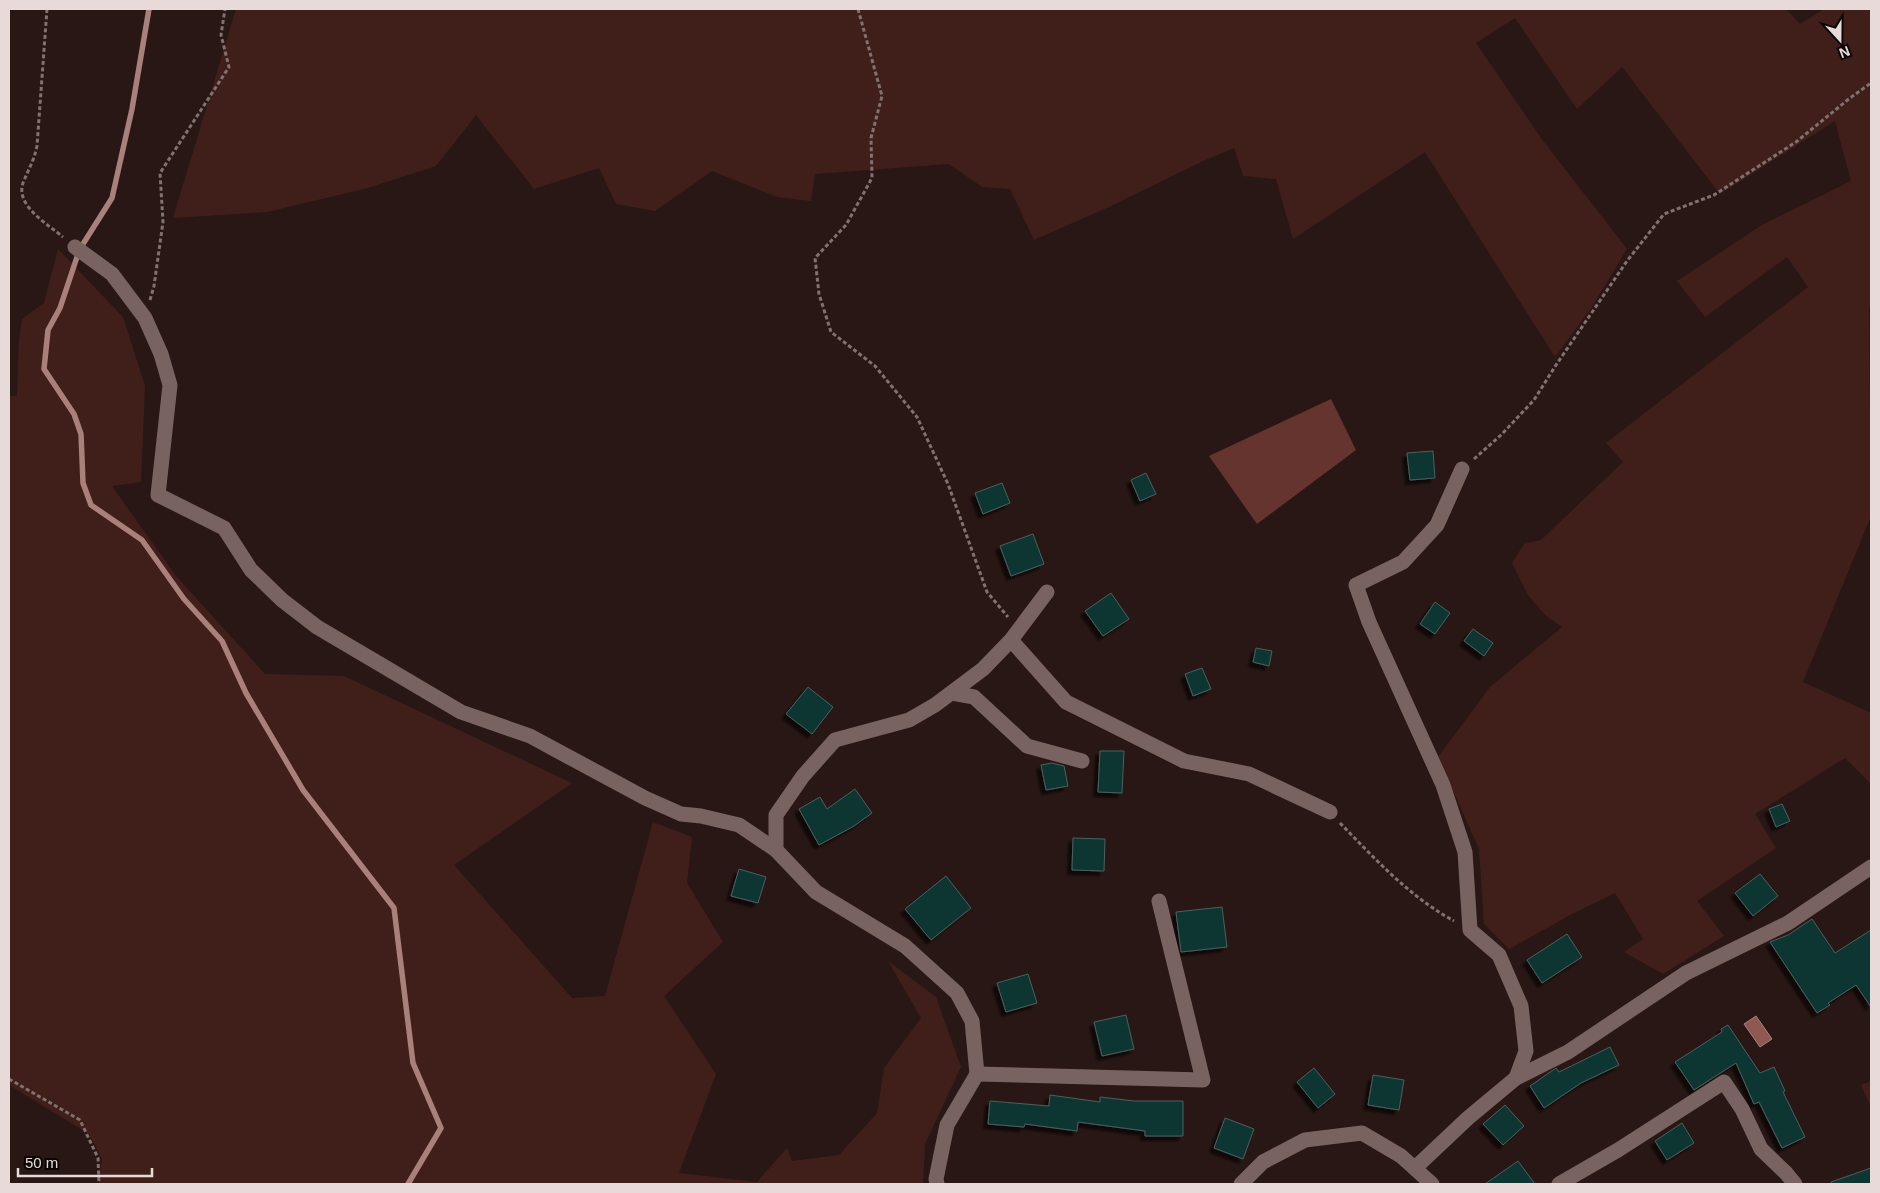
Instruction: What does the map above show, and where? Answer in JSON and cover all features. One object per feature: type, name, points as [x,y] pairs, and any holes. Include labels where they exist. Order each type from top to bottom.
[{"type":"street","points":[[76,247],[112,274],[146,318],[161,354],[170,385],[158,495],[224,528],[251,570],[282,600],[317,627],[461,712],[530,736],[645,798],[681,814],[701,816],[739,825],[776,850],[816,892],[905,946],[956,993],[972,1021],[977,1074],[947,1125],[937,1184]]},
{"type":"street","points":[[1462,469],[1437,525],[1403,562],[1356,585],[1369,622],[1443,785],[1465,852],[1470,930],[1499,955],[1521,1006],[1526,1051],[1516,1078]]},
{"type":"street","points":[[776,850],[776,815],[803,776],[835,740],[909,720],[935,705],[984,669],[1015,635],[1047,592]]},
{"type":"street","points":[[1015,635],[1066,702],[1184,761],[1249,774],[1330,812]]},
{"type":"street","points":[[952,693],[974,697],[1027,746],[1082,761]]},
{"type":"street","points":[[1414,1168],[1468,1118],[1516,1078],[1568,1052],[1686,973],[1788,923],[1871,867]]},
{"type":"street","points":[[977,1074],[1203,1080],[1159,900]]},
{"type":"street","points":[[1559,1184],[1618,1150],[1724,1082],[1742,1109],[1761,1149],[1795,1184]]},
{"type":"street","points":[[1241,1184],[1263,1162],[1305,1140],[1362,1133],[1401,1156],[1432,1184]]},
{"type":"path","points":[[47,9],[37,146],[34,161],[22,185],[24,200],[34,213],[76,247]]},
{"type":"path","points":[[146,318],[154,286],[162,222],[160,173],[229,67],[220,35],[225,9]]},
{"type":"path","points":[[858,9],[882,96],[871,138],[872,178],[846,225],[815,258],[819,294],[831,332],[875,366],[917,417],[948,484],[988,592],[1015,635]]},
{"type":"path","points":[[1462,469],[1502,435],[1534,400],[1556,364],[1622,268],[1664,214],[1714,195],[1796,142],[1871,83]]},
{"type":"path","points":[[1330,812],[1381,865],[1434,910],[1470,930]]},
{"type":"path","points":[[9,1079],[80,1120],[98,1158],[98,1184]]},
{"type":"shaded area","points":[[236,9],[1786,9],[1800,24],[1824,9],[1871,9],[1871,307],[1869,307],[1871,516],[1803,682],[1871,713],[1871,784],[1845,758],[1755,814],[1776,848],[1697,901],[1724,936],[1663,974],[1624,952],[1643,939],[1615,893],[1572,914],[1509,949],[1484,924],[1479,849],[1438,757],[1490,687],[1562,627],[1545,615],[1528,595],[1512,563],[1524,544],[1541,540],[1623,462],[1606,443],[1808,287],[1787,257],[1705,317],[1677,281],[1762,225],[1851,181],[1835,121],[1720,194],[1622,67],[1577,109],[1515,18],[1476,43],[1541,138],[1627,249],[1592,307],[1555,357],[1425,152],[1293,239],[1276,179],[1243,176],[1234,148],[1034,240],[1010,189],[982,187],[949,164],[815,174],[811,201],[777,197],[712,171],[655,211],[616,204],[599,168],[534,189],[476,115],[436,166],[368,188],[267,212],[173,218]]},
{"type":"shaded area","points":[[58,249],[123,317],[145,386],[141,482],[112,486],[176,576],[265,674],[344,676],[572,783],[454,865],[572,998],[605,996],[653,822],[692,837],[687,883],[723,942],[664,996],[716,1074],[679,1173],[757,1182],[787,1148],[792,1161],[839,1155],[877,1113],[884,1068],[921,1018],[888,961],[936,997],[961,1067],[925,1144],[923,1184],[98,1184],[102,1159],[89,1134],[9,1085],[9,396],[17,396],[19,340],[22,319],[44,303]]},
{"type":"shaded area","points":[[1331,399],[1356,450],[1257,524],[1209,456]]},
{"type":"shaded area","points":[[1756,1016],[1772,1039],[1760,1047],[1744,1024]]},
{"type":"shaded area","points":[[1871,1081],[1871,1107],[1861,1085]]},
{"type":"building","points":[[1433,451],[1435,478],[1410,480],[1407,453]]},
{"type":"building","points":[[1146,473],[1156,494],[1140,501],[1131,480]]},
{"type":"building","points":[[1002,483],[1010,503],[983,514],[975,493]]},
{"type":"building","points":[[1033,534],[1044,564],[1011,576],[1000,546]]},
{"type":"building","points":[[1111,593],[1129,619],[1103,636],[1085,611]]},
{"type":"building","points":[[1435,602],[1450,613],[1435,634],[1420,624]]},
{"type":"building","points":[[1473,629],[1493,643],[1484,656],[1464,641]]},
{"type":"building","points":[[1256,648],[1272,651],[1269,666],[1253,662]]},
{"type":"building","points":[[1202,668],[1211,689],[1193,696],[1185,674]]},
{"type":"building","points":[[808,687],[833,707],[812,734],[786,714]]},
{"type":"building","points":[[1100,751],[1124,751],[1122,793],[1098,792]]},
{"type":"building","points":[[1052,763],[1064,766],[1068,786],[1046,790],[1041,765]]},
{"type":"building","points":[[855,789],[872,813],[854,826],[819,845],[799,809],[820,797],[827,809]]},
{"type":"building","points":[[1782,804],[1790,821],[1776,827],[1769,809]]},
{"type":"building","points":[[1073,838],[1105,839],[1104,871],[1072,870]]},
{"type":"building","points":[[739,869],[766,877],[758,903],[731,896]]},
{"type":"building","points":[[1760,874],[1778,896],[1753,916],[1735,893]]},
{"type":"building","points":[[946,876],[971,908],[931,940],[905,909]]},
{"type":"building","points":[[1222,907],[1227,947],[1181,952],[1176,912]]},
{"type":"building","points":[[1812,919],[1835,953],[1871,930],[1871,1007],[1856,985],[1828,1003],[1830,1005],[1817,1013],[1770,942],[1788,935]]},
{"type":"building","points":[[1567,934],[1582,957],[1542,983],[1527,960]]},
{"type":"building","points":[[1028,974],[1037,1003],[1006,1012],[997,983]]},
{"type":"building","points":[[1126,1015],[1134,1049],[1102,1056],[1094,1022]]},
{"type":"building","points":[[1728,1025],[1760,1073],[1774,1067],[1785,1091],[1783,1092],[1805,1137],[1782,1148],[1759,1102],[1754,1104],[1736,1063],[1694,1090],[1675,1062],[1722,1032],[1721,1029]]},
{"type":"building","points":[[1610,1047],[1619,1065],[1581,1083],[1544,1108],[1530,1086],[1556,1068],[1559,1072]]},
{"type":"building","points":[[1314,1068],[1335,1094],[1318,1108],[1297,1082]]},
{"type":"building","points":[[1373,1075],[1404,1080],[1399,1110],[1368,1105]]},
{"type":"building","points":[[1050,1095],[1100,1102],[1100,1097],[1134,1101],[1183,1101],[1183,1136],[1145,1136],[1145,1131],[1078,1122],[1077,1131],[1025,1124],[1024,1127],[988,1124],[990,1101],[1049,1106]]},
{"type":"building","points":[[1505,1105],[1524,1126],[1503,1145],[1483,1124]]},
{"type":"building","points":[[1225,1118],[1254,1129],[1243,1159],[1214,1148]]},
{"type":"building","points":[[1682,1123],[1694,1143],[1667,1160],[1655,1141]]},
{"type":"building","points":[[1518,1161],[1535,1184],[1485,1184]]},
{"type":"building","points":[[1871,1168],[1871,1184],[1831,1184],[1831,1182]]},
{"type":"waterway","points":[[83,244],[112,198],[132,109],[149,9]]},
{"type":"waterway","points":[[77,257],[60,308],[48,330],[44,369],[74,414],[81,434],[83,483],[91,505],[142,540],[184,599],[222,641],[246,693],[303,790],[394,908],[413,1063],[441,1128],[408,1184]]}]
